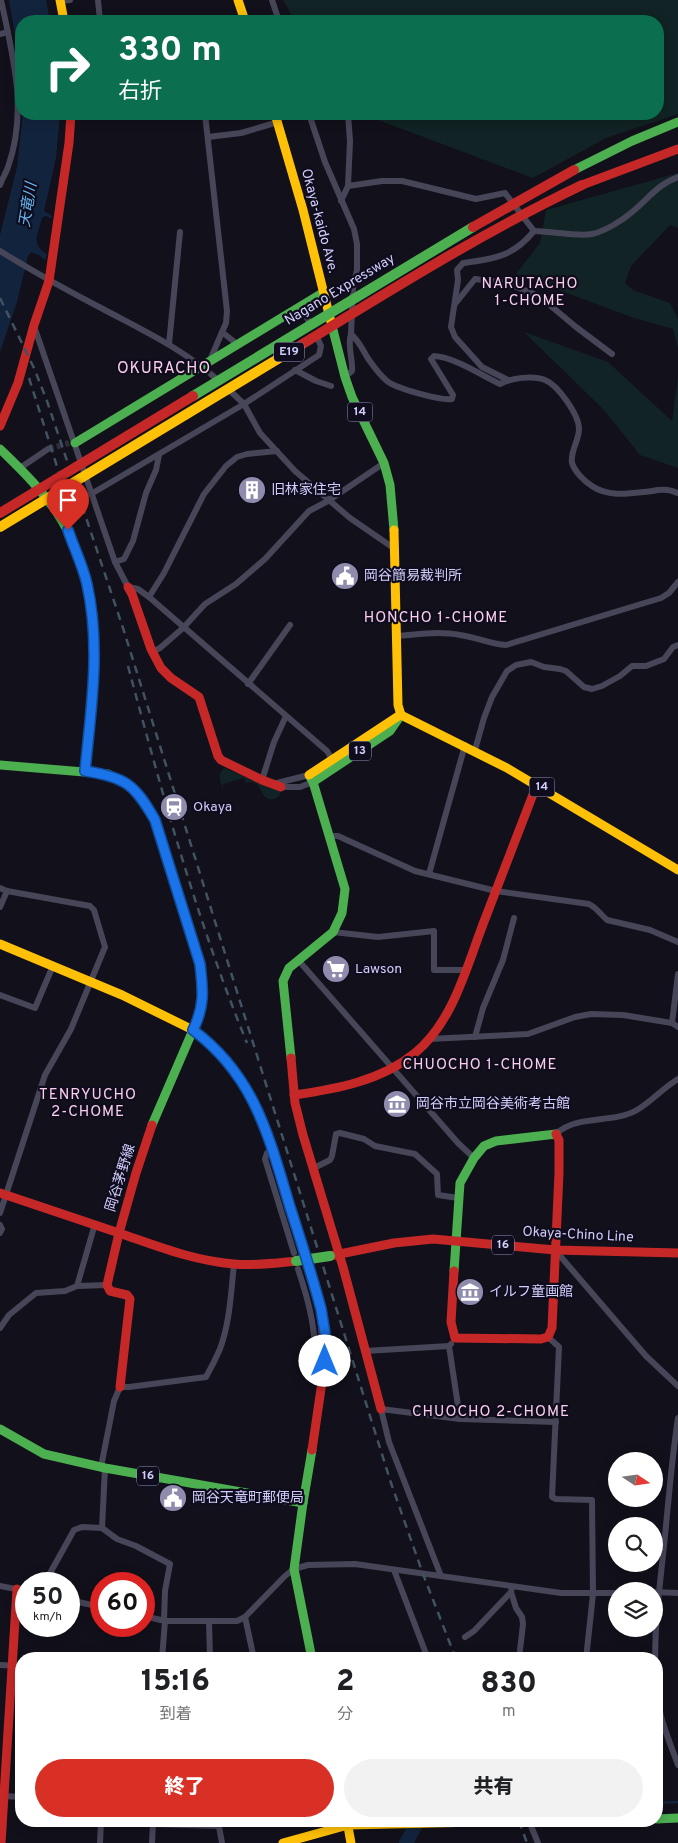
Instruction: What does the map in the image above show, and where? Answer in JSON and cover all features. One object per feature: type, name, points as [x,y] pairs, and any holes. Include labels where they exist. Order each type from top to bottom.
[{"type":"main road","points":[[60,0],[63,15]]},
{"type":"main road","points":[[238,0],[243,15]]},
{"type":"main road","points":[[0,426],[18,383],[46,279],[69,143],[71,120]]},
{"type":"main road","name":"Okaya-kaido Ave.","points":[[278,120],[303,210],[345,377],[352,397],[384,463],[390,485],[394,515],[398,705],[401,715]]},
{"type":"main road","name":"Nagano Expressway","points":[[0,514],[460,234],[574,170],[632,141],[678,122]]},
{"type":"main road","name":"Nagano Expressway","points":[[0,527],[471,242],[529,210],[582,186],[678,149]]},
{"type":"main road","points":[[72,443],[324,292]]},
{"type":"main road","points":[[0,449],[20,468],[68,530],[87,583],[94,624],[95,652],[85,771]]},
{"type":"main road","points":[[128,587],[155,662],[167,675],[193,691],[199,697],[220,760],[272,784]]},
{"type":"main road","name":"14","points":[[401,715],[475,750],[537,784],[678,870]]},
{"type":"main road","name":"13","points":[[311,778],[332,759],[401,715]]},
{"type":"main road","name":"13","points":[[311,778],[390,732],[401,715]]},
{"type":"main road","name":"岡谷茅野線","points":[[0,764],[108,774],[122,780],[136,791],[155,820],[200,964],[203,988],[202,1004],[193,1030],[150,1130],[119,1233],[197,1257],[234,1264],[262,1264],[334,1256]]},
{"type":"main road","points":[[311,778],[345,890],[342,913],[333,932],[289,968],[283,981],[294,1095],[303,1135],[314,1168],[334,1256],[381,1409]]},
{"type":"main road","points":[[294,1095],[379,1076],[399,1064],[429,1039],[449,1008],[537,784]]},
{"type":"main road","points":[[0,944],[52,968],[163,1014],[193,1030],[226,1059],[239,1075],[260,1116],[321,1309],[325,1333],[320,1400],[294,1569],[311,1652]]},
{"type":"main road","points":[[556,1134],[559,1140],[552,1328],[548,1337],[541,1339],[463,1339],[452,1342],[452,1301],[458,1198],[460,1183],[474,1158],[484,1146],[496,1141],[556,1134]]},
{"type":"main road","points":[[3,1194],[119,1233],[107,1285],[110,1291],[128,1295],[130,1299],[120,1386]]},
{"type":"main road","name":"Okaya-Chino Line","points":[[334,1256],[417,1239],[457,1240],[555,1250],[678,1253]]},
{"type":"main road","name":"16","points":[[0,1429],[44,1454],[103,1468],[303,1503]]},
{"type":"main road","points":[[18,1652],[19,1637]]},
{"type":"main road","points":[[1,1843],[15,1686]]},
{"type":"main road","points":[[663,1819],[678,1818]]},
{"type":"main road","points":[[283,1843],[334,1827]]},
{"type":"main road","points":[[348,1827],[351,1843]]},
{"type":"street","points":[[1,0],[15,66]]},
{"type":"street","points":[[60,0],[70,0]]},
{"type":"street","points":[[98,0],[99,15]]},
{"type":"street","points":[[272,0],[277,15]]},
{"type":"street","points":[[0,34],[8,32]]},
{"type":"street","points":[[0,183],[8,167],[16,120]]},
{"type":"street","points":[[206,363],[226,323],[227,311],[207,120]]},
{"type":"street","points":[[208,137],[241,133],[272,120]]},
{"type":"street","points":[[311,120],[325,162],[354,229],[357,244],[357,270],[352,288],[351,334],[349,341],[353,364],[352,371],[345,377]]},
{"type":"street","points":[[342,201],[348,186],[350,141],[348,120]]},
{"type":"street","points":[[534,232],[590,235],[603,230],[632,212],[658,188],[678,177]]},
{"type":"street","points":[[348,186],[382,181],[402,181],[476,199],[505,193],[534,232]]},
{"type":"street","points":[[169,344],[180,232]]},
{"type":"street","points":[[508,380],[482,367],[455,337],[451,327],[458,280],[457,270],[463,263],[497,258],[524,243],[534,232]]},
{"type":"street","points":[[0,251],[46,279],[206,363],[244,404],[260,433],[276,452],[328,501],[395,549]]},
{"type":"street","points":[[454,305],[475,279],[507,283],[539,296],[612,354]]},
{"type":"street","points":[[91,494],[244,404],[319,354],[321,346],[301,306]]},
{"type":"street","points":[[34,326],[72,443],[115,562],[128,587],[138,589],[149,597],[327,751],[332,759]]},
{"type":"street","points":[[222,332],[236,344]]},
{"type":"street","points":[[351,334],[358,340],[369,360],[388,382],[427,396],[448,400],[452,399],[453,395],[431,359],[434,356],[441,356],[500,384],[508,380],[522,378],[544,379],[564,398],[574,412],[579,429],[572,456],[572,464],[579,475],[592,486],[604,492],[623,494],[666,489],[678,493]]},
{"type":"street","points":[[296,370],[316,381],[331,386]]},
{"type":"street","points":[[20,468],[48,449]]},
{"type":"street","points":[[149,597],[164,573],[204,494],[226,466],[237,457],[276,452]]},
{"type":"street","points":[[115,562],[124,559],[133,542],[146,493],[156,470],[159,455]]},
{"type":"street","points":[[152,652],[160,648],[183,628],[205,604],[236,584],[265,560],[309,511],[328,501],[384,463]]},
{"type":"street","points":[[397,636],[461,635],[488,643],[506,645],[661,598],[669,593],[678,582]]},
{"type":"street","points":[[248,684],[290,625]]},
{"type":"street","points":[[475,750],[492,697],[507,671],[516,665],[531,662],[544,667],[560,669],[566,671],[584,686],[592,689],[620,676],[632,666],[646,666],[664,659],[673,647],[678,645]]},
{"type":"street","points":[[286,716],[274,742],[272,784],[311,778]]},
{"type":"street","points":[[429,874],[465,745]]},
{"type":"street","points":[[329,836],[338,836],[415,872],[496,891],[589,904],[607,920],[650,930],[678,942]]},
{"type":"street","points":[[0,907],[3,889],[90,906],[94,910],[105,947],[71,1029],[45,1075],[3,1194],[0,1213]]},
{"type":"street","points":[[475,1037],[483,1008],[503,960],[514,918]]},
{"type":"street","points":[[333,932],[378,937],[434,931],[434,970],[465,970]]},
{"type":"street","points":[[299,961],[458,1143],[474,1158]]},
{"type":"street","points":[[0,995],[35,1008],[52,968]]},
{"type":"street","points":[[672,1023],[678,974]]},
{"type":"street","points":[[429,1039],[528,1034],[563,1020],[591,1014],[623,1015],[672,1023],[678,1027]]},
{"type":"street","points":[[556,1134],[562,1128],[637,1110],[678,1079]]},
{"type":"street","points":[[314,1168],[330,1160],[336,1134],[340,1133],[364,1139],[375,1146],[416,1154],[437,1174],[438,1195],[458,1198]]},
{"type":"street","points":[[272,1149],[267,1153],[265,1159],[309,1303],[314,1329],[315,1349],[325,1351]]},
{"type":"street","points":[[77,1286],[95,1224]]},
{"type":"street","points":[[0,1225],[2,1229],[0,1233]]},
{"type":"street","points":[[555,1250],[646,1356],[678,1386]]},
{"type":"street","points":[[102,1528],[103,1468],[114,1401],[120,1386],[129,1387],[206,1377],[220,1348],[224,1332],[234,1264]]},
{"type":"street","points":[[0,1328],[9,1315],[36,1293],[65,1291],[77,1286],[107,1285]]},
{"type":"street","points":[[548,1337],[559,1347],[552,1496],[556,1499],[592,1500],[593,1594],[587,1652]]},
{"type":"street","points":[[365,1352],[452,1342],[460,1419]]},
{"type":"street","points":[[441,1576],[389,1442],[381,1409],[460,1419],[556,1422]]},
{"type":"street","points":[[657,1582],[678,1418]]},
{"type":"street","points":[[51,1572],[74,1530],[82,1527],[102,1528],[117,1539],[136,1546],[170,1564],[165,1591],[162,1652]]},
{"type":"street","points":[[155,1618],[237,1621],[245,1617],[285,1576],[294,1569],[308,1564],[356,1564],[441,1576],[512,1589],[561,1593],[608,1593]]},
{"type":"street","points":[[394,1570],[425,1652]]},
{"type":"street","points":[[0,1586],[15,1589]]},
{"type":"street","points":[[466,1637],[474,1631],[512,1589]]},
{"type":"street","points":[[512,1589],[516,1608],[522,1617],[523,1624],[520,1652]]},
{"type":"street","points":[[663,1592],[678,1593]]},
{"type":"street","points":[[245,1617],[252,1652]]},
{"type":"street","points":[[209,1621],[210,1652]]},
{"type":"street","points":[[656,1637],[656,1652]]},
{"type":"street","points":[[0,1664],[15,1666]]},
{"type":"street","points":[[663,1722],[678,1765]]},
{"type":"street","points":[[4,1796],[15,1797]]},
{"type":"street","points":[[100,1843],[101,1827]]},
{"type":"street","points":[[152,1843],[153,1827]]},
{"type":"street","points":[[219,1827],[222,1843]]},
{"type":"street","points":[[531,1827],[538,1843]]},
{"type":"shaded area","points":[[283,0],[678,0],[678,114],[664,119],[664,15],[292,15]]},
{"type":"shaded area","points":[[378,120],[660,120],[606,138],[533,178]]},
{"type":"shaded area","points":[[678,173],[678,228],[670,225],[631,266],[625,283],[633,290],[670,303],[678,319],[678,348],[673,329],[634,318],[516,274],[540,243],[546,210]]},
{"type":"shaded area","points":[[524,332],[608,362],[672,421],[678,376],[678,468],[640,455],[604,410]]},
{"type":"shaded area","points":[[225,768],[260,784],[281,791],[279,796],[275,799],[266,798],[258,785],[252,782],[246,783],[244,778],[223,784],[223,790],[220,775]]},
{"type":"water","points":[[9,0],[46,0],[49,15],[15,15],[15,36]]},
{"type":"water","name":"天竜川","points":[[22,120],[59,120],[56,158],[44,211],[52,216],[51,218],[45,216],[42,218],[37,234],[38,246],[47,254],[45,260],[31,252],[28,256],[17,302],[0,352],[0,235],[17,167]]},
{"type":"waterway","points":[[663,1803],[678,1802]]},
{"type":"waterway","points":[[406,1843],[415,1827]]},
{"type":"tunnel","points":[[48,449],[69,443]]},
{"type":"railway","points":[[0,298],[34,368],[47,401],[123,628],[391,1483],[453,1652]]},
{"type":"railway","points":[[29,378],[73,517]]},
{"type":"railway","points":[[128,666],[167,809],[196,904],[247,1043]]},
{"type":"railway","points":[[521,1827],[527,1843]]},
{"type":"traffic: fast","points":[[574,170],[632,141],[678,122]]},
{"type":"traffic: fast","points":[[193,396],[473,227]]},
{"type":"traffic: fast","points":[[75,443],[324,292]]},
{"type":"traffic: fast","points":[[332,326],[352,397],[384,463],[390,485],[394,530]]},
{"type":"traffic: fast","points":[[0,449],[34,483],[56,511],[77,550],[86,580],[92,611],[94,643],[85,771]]},
{"type":"traffic: fast","points":[[313,782],[390,731],[401,715]]},
{"type":"traffic: fast","points":[[0,765],[108,774],[136,792],[155,820],[200,964],[202,985]]},
{"type":"traffic: fast","points":[[291,1058],[283,981],[289,968],[333,932],[342,913],[345,889],[310,777]]},
{"type":"traffic: fast","points":[[152,1125],[193,1030],[226,1059],[248,1091],[260,1116],[272,1149],[293,1218]]},
{"type":"traffic: fast","points":[[454,1271],[460,1183],[474,1158],[484,1146],[496,1141],[556,1134]]},
{"type":"traffic: fast","points":[[296,1261],[330,1256]]},
{"type":"traffic: fast","points":[[0,1429],[44,1454],[105,1468],[303,1503],[312,1450]]},
{"type":"traffic: fast","points":[[303,1503],[294,1569],[311,1652]]},
{"type":"traffic: fast","points":[[663,1819],[678,1818]]},
{"type":"traffic: slow","points":[[60,0],[63,15]]},
{"type":"traffic: slow","points":[[238,0],[243,15]]},
{"type":"traffic: slow","points":[[277,120],[303,210],[332,326]]},
{"type":"traffic: slow","points":[[0,527],[286,354]]},
{"type":"traffic: slow","points":[[394,530],[398,705],[401,715]]},
{"type":"traffic: slow","points":[[309,775],[400,715]]},
{"type":"traffic: slow","points":[[401,715],[507,768],[678,870]]},
{"type":"traffic: slow","points":[[0,944],[122,995],[193,1030],[202,1005],[202,985]]},
{"type":"traffic: slow","points":[[283,1843],[341,1827]]},
{"type":"traffic: slow","points":[[348,1827],[351,1843]]},
{"type":"traffic: jam","points":[[0,426],[18,383],[34,325],[49,281],[71,120]]},
{"type":"traffic: jam","points":[[582,185],[678,149]]},
{"type":"traffic: jam","points":[[473,227],[574,170]]},
{"type":"traffic: jam","points":[[286,354],[469,244],[582,185]]},
{"type":"traffic: jam","points":[[0,513],[193,396]]},
{"type":"traffic: jam","points":[[128,587],[151,649],[161,668],[171,678],[199,697],[218,756],[221,760],[281,787]]},
{"type":"traffic: jam","points":[[294,1095],[358,1082],[388,1071],[415,1053],[440,1025],[458,991],[537,784]]},
{"type":"traffic: jam","points":[[291,1058],[295,1103],[303,1135],[343,1267],[381,1409]]},
{"type":"traffic: jam","points":[[152,1125],[119,1233],[204,1260],[250,1265],[296,1261]]},
{"type":"traffic: jam","points":[[454,1271],[451,1322],[455,1338],[541,1339],[548,1337],[552,1328],[559,1173],[559,1140],[556,1134]]},
{"type":"traffic: jam","points":[[0,1193],[119,1233],[107,1285],[110,1291],[127,1295],[130,1299],[120,1387]]},
{"type":"traffic: jam","points":[[293,1218],[321,1309],[323,1333],[322,1382],[312,1450]]},
{"type":"traffic: jam","points":[[330,1256],[394,1243],[433,1239],[555,1250],[678,1253]]},
{"type":"traffic: jam","points":[[1,1843],[15,1621]]},
{"type":"place","name":"旧林家住宅","points":[[252,490]]},
{"type":"place","name":"岡谷簡易裁判所","points":[[345,576]]},
{"type":"place","name":"Okaya","points":[[174,807]]},
{"type":"place","name":"Lawson","points":[[336,969]]},
{"type":"place","name":"岡谷市立岡谷美術考古館","points":[[397,1104]]},
{"type":"place","name":"イルフ童画館","points":[[470,1292]]},
{"type":"place","name":"岡谷天竜町郵便局","points":[[173,1498]]},
{"type":"district","name":"NARUTACHO 1-CHOME","points":[[530,292]]},
{"type":"district","name":"OKURACHO","points":[[164,369]]},
{"type":"district","name":"HONCHO 1-CHOME","points":[[436,618]]},
{"type":"district","name":"CHUOCHO 1-CHOME","points":[[480,1065]]},
{"type":"district","name":"TENRYUCHO 2-CHOME","points":[[88,1104]]},
{"type":"district","name":"CHUOCHO 2-CHOME","points":[[491,1412]]},
{"type":"route","points":[[68,530],[87,583],[94,624],[93,688],[85,771],[108,774],[122,780],[136,791],[155,820],[200,964],[203,988],[202,1004],[198,1021],[193,1030],[214,1047],[239,1075],[260,1116],[314,1280],[325,1333],[325,1361]]}]
